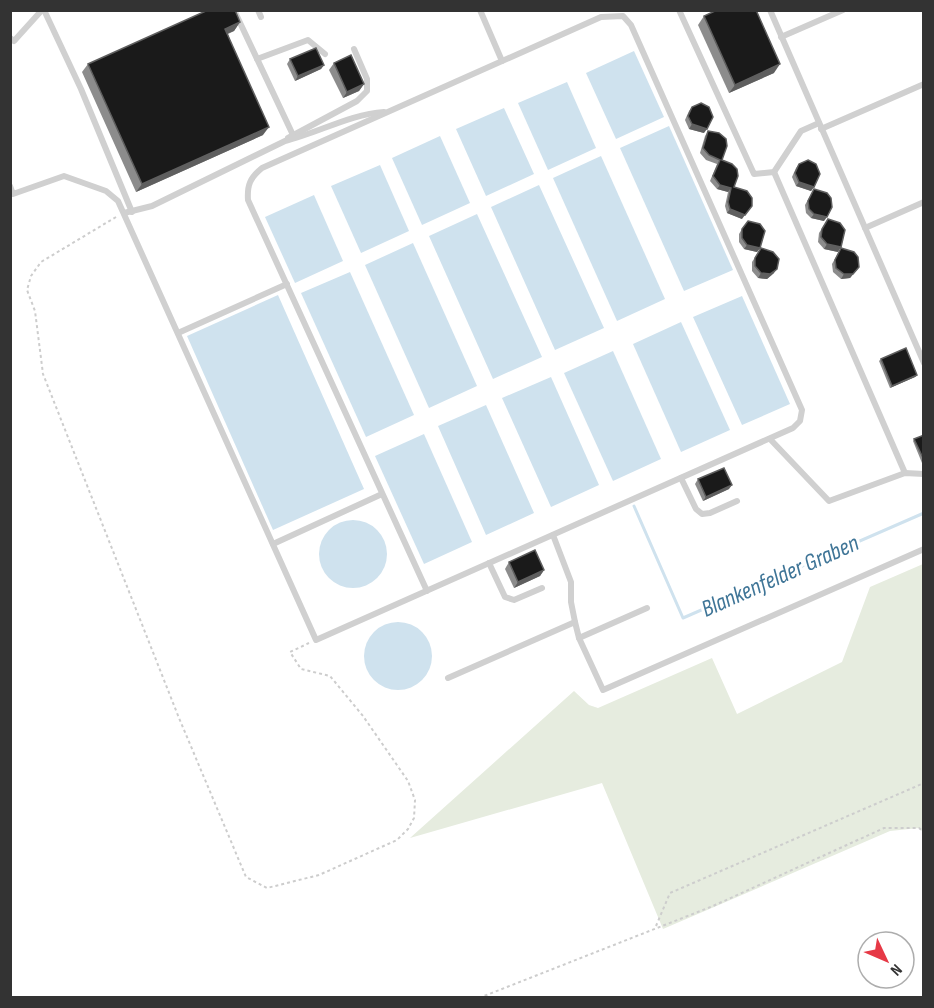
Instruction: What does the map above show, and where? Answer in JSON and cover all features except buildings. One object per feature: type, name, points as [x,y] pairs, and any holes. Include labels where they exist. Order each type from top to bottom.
[{"type":"lane","points":[[12,41],[43,10],[81,90],[132,212]]},
{"type":"lane","points":[[234,10],[293,135]]},
{"type":"lane","points":[[480,10],[502,61]]},
{"type":"lane","points":[[679,10],[754,174],[774,172]]},
{"type":"lane","points":[[770,10],[924,363]]},
{"type":"lane","points":[[781,37],[843,10]]},
{"type":"lane","points":[[10,186],[13,194],[64,176],[106,191],[118,201],[316,640],[427,591],[489,563],[770,439],[793,428],[800,421],[802,410],[631,25],[623,16],[602,17],[262,168],[251,176],[247,189],[248,200],[427,591]]},
{"type":"lane","points":[[257,59],[308,40],[325,54]]},
{"type":"lane","points":[[124,213],[132,212],[184,191],[285,141],[357,100],[366,91],[367,79],[354,49]]},
{"type":"lane","points":[[774,172],[801,132],[924,84]]},
{"type":"lane","points":[[285,141],[367,113],[388,112]]},
{"type":"lane","points":[[774,172],[905,473]]},
{"type":"lane","points":[[865,228],[924,202]]},
{"type":"lane","points":[[178,333],[287,284]]},
{"type":"lane","points":[[770,439],[829,501],[905,473],[924,474]]},
{"type":"lane","points":[[681,478],[696,509],[702,514],[710,513],[737,501]]},
{"type":"lane","points":[[273,544],[382,494]]},
{"type":"lane","points":[[553,535],[571,582],[571,602],[579,638],[603,690],[924,549]]},
{"type":"lane","points":[[489,563],[506,597],[514,600],[542,588]]},
{"type":"lane","points":[[579,638],[646,608]]},
{"type":"lane","points":[[448,678],[575,622]]},
{"type":"path","points":[[124,213],[41,262],[31,276],[27,290],[35,311],[44,374],[179,718],[246,877],[267,888],[319,875],[397,840],[408,829],[414,818],[415,800],[408,781],[363,716],[330,675],[301,669],[295,663],[290,652],[316,640]]},
{"type":"path","points":[[655,928],[670,893],[924,783]]},
{"type":"path","points":[[478,998],[713,906],[884,828],[919,828],[923,831]]},
{"type":"shaded area","points":[[923,564],[923,832],[919,828],[890,831],[663,929],[602,783],[410,838],[574,691],[589,705],[598,708],[712,658],[737,714],[842,662],[870,587]]},
{"type":"water","points":[[634,51],[664,117],[616,139],[586,73]]},
{"type":"water","points":[[567,82],[596,148],[548,170],[518,103]]},
{"type":"water","points":[[504,108],[534,174],[486,196],[456,129]]},
{"type":"water","points":[[669,126],[733,270],[684,291],[620,148]]},
{"type":"water","points":[[440,136],[470,203],[422,225],[392,158]]},
{"type":"water","points":[[601,156],[665,299],[617,321],[553,178]]},
{"type":"water","points":[[380,165],[409,231],[361,253],[331,186]]},
{"type":"water","points":[[539,185],[604,328],[555,350],[491,207]]},
{"type":"water","points":[[314,195],[343,261],[295,283],[265,217]]},
{"type":"water","points":[[477,214],[542,357],[493,379],[429,236]]},
{"type":"water","points":[[413,243],[477,386],[429,408],[365,265]]},
{"type":"water","points":[[350,272],[414,415],[366,437],[301,293]]},
{"type":"water","points":[[278,295],[364,489],[273,530],[187,336]]},
{"type":"water","points":[[742,296],[790,404],[742,425],[693,317]]},
{"type":"water","points":[[681,322],[730,430],[681,452],[633,344]]},
{"type":"water","points":[[613,351],[661,459],[613,481],[564,373]]},
{"type":"water","points":[[551,377],[599,485],[551,507],[502,398]]},
{"type":"water","points":[[486,405],[534,513],[486,535],[438,426]]},
{"type":"water","points":[[424,434],[472,542],[424,564],[375,456]]},
{"type":"water","points":[[346,520],[360,520],[372,525],[382,535],[387,554],[382,573],[372,583],[360,588],[346,588],[334,583],[324,573],[319,561],[319,547],[324,535],[334,525]]},
{"type":"water","points":[[391,622],[405,622],[417,627],[427,637],[432,656],[427,675],[417,685],[405,690],[391,690],[379,685],[369,675],[364,663],[364,649],[369,637],[379,627]]},
{"type":"waterway","name":"Blankenfelder Graben","points":[[634,506],[683,618],[924,513]]}]
